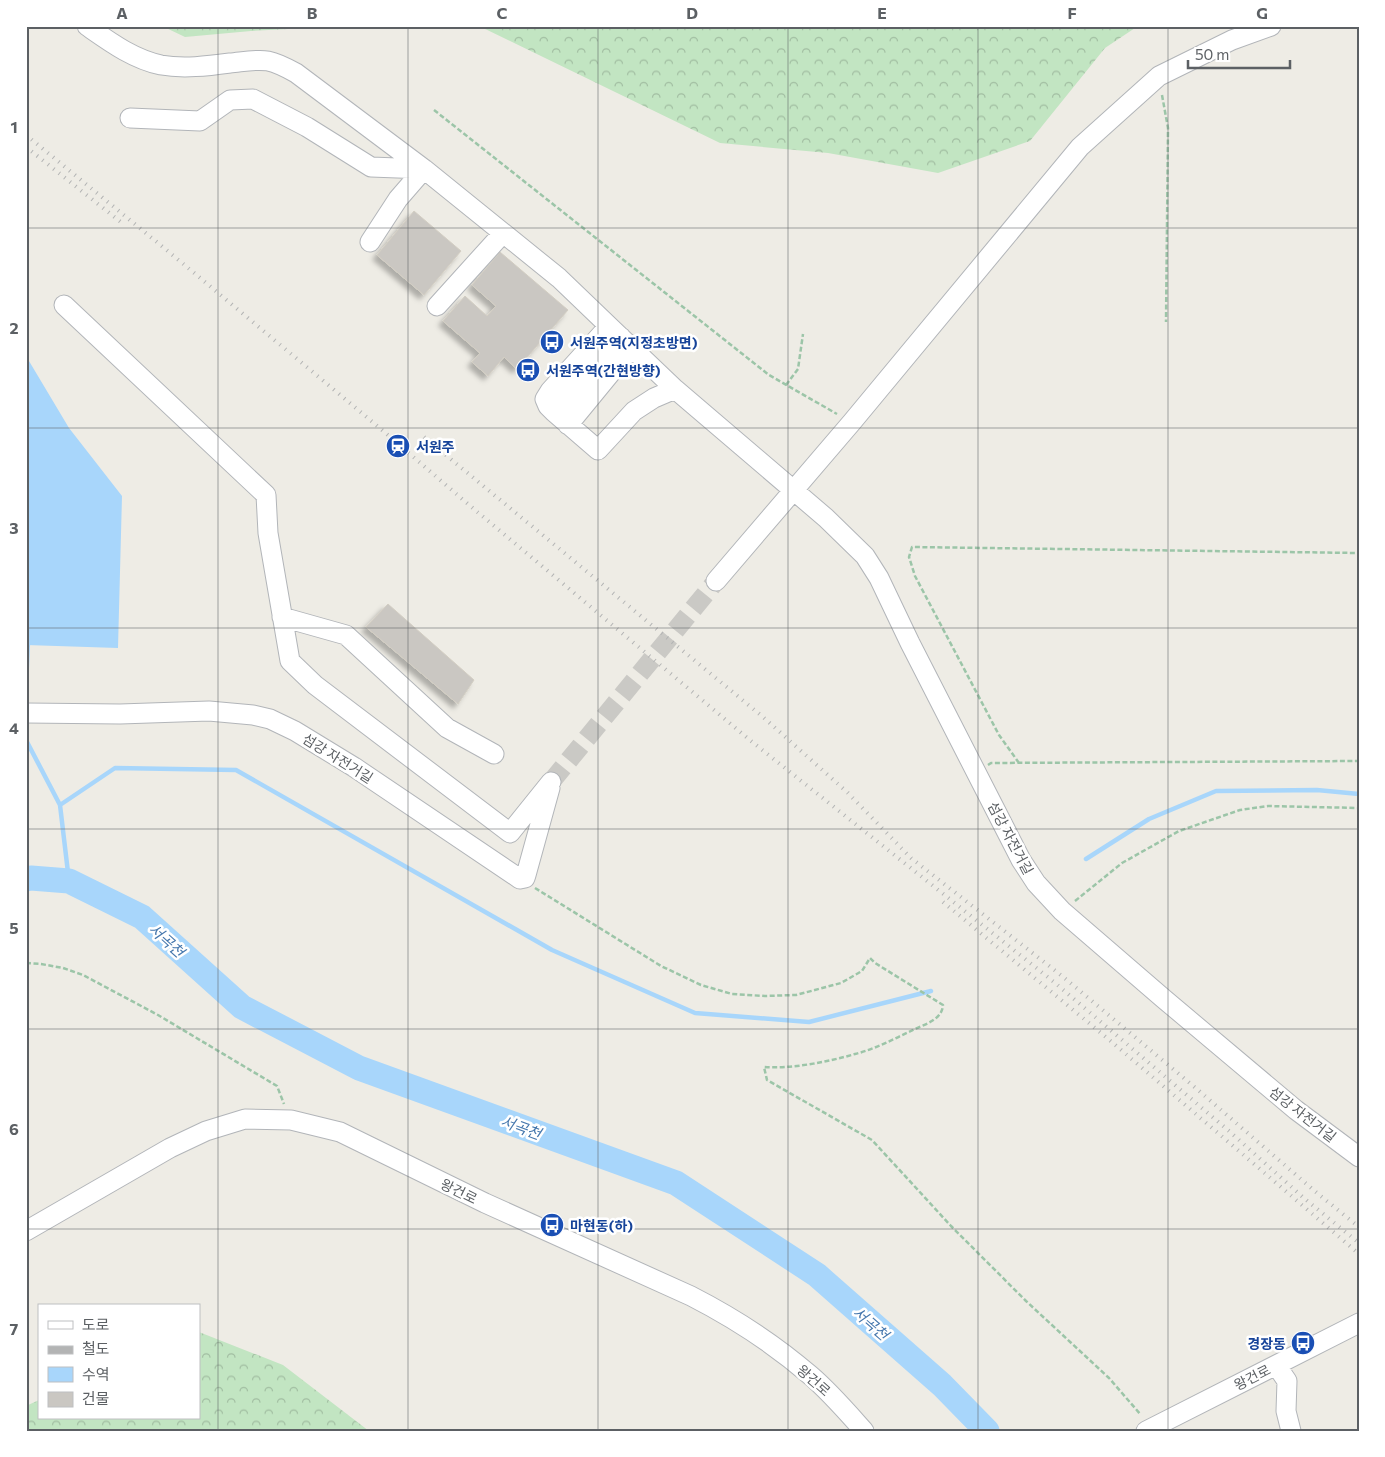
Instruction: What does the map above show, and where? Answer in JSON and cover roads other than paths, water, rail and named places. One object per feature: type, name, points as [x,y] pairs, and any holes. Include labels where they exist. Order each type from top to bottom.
[{"type":"street","name":"섬강 자전거길","points":[[87,26],[117,47],[142,59],[162,65],[206,66],[261,61],[282,65],[296,73],[424,169],[559,278],[675,389],[793,490],[865,556],[873,567],[1021,860],[1036,883],[1062,911],[1164,999],[1296,1110],[1359,1157]]},
{"type":"street","points":[[716,581],[852,422],[1080,147],[1159,76],[1232,40],[1271,26]]},
{"type":"street","points":[[130,118],[200,121],[230,100],[253,99],[306,127],[371,167],[424,169]]},
{"type":"street","points":[[370,242],[398,199],[424,169]]},
{"type":"street","points":[[437,306],[503,233]]},
{"type":"street","points":[[64,305],[266,495],[268,532],[282,617],[346,635],[447,728],[494,754]]},
{"type":"street","points":[[621,337],[554,412],[598,450],[634,411],[654,398],[675,389]]},
{"type":"street","points":[[568,425],[621,337]]},
{"type":"street","name":"섬강 자전거길","points":[[26,713],[120,714],[209,711],[270,718],[354,767],[520,879],[525,878],[551,782],[510,833],[315,685],[290,661],[282,617]]},
{"type":"street","name":"왕건로","points":[[26,1231],[170,1148],[206,1131],[245,1119],[291,1120],[340,1132],[485,1203],[716,1308],[753,1331],[809,1375],[836,1400],[864,1431]]},
{"type":"street","name":"왕건로","points":[[1148,1429],[1359,1323]]},
{"type":"street","points":[[1276,1365],[1287,1382],[1286,1412],[1291,1431]]},
{"type":"water","points":[[26,356],[69,428],[122,496],[118,648],[26,645]]},
{"type":"waterway","points":[[26,686],[28,641]]},
{"type":"waterway","points":[[26,740],[60,805]]},
{"type":"waterway","points":[[69,881],[60,805],[115,768],[236,770],[552,950],[695,1013],[809,1022],[931,991]]},
{"type":"waterway","points":[[1086,859],[1149,819],[1216,791],[1317,790],[1359,794]]},
{"type":"waterway","name":"서곡천","points":[[26,879],[69,881],[142,917],[242,1007],[359,1068],[676,1183],[817,1275],[942,1385],[987,1431]]},
{"type":"tunnel","points":[[551,782],[716,581]]},
{"type":"railway","points":[[26,135],[375,424],[751,741],[1054,982],[1229,1131],[1305,1199],[1359,1243]]},
{"type":"railway","points":[[26,147],[122,223]]},
{"type":"railway","points":[[424,437],[763,717],[847,792],[911,858],[1062,976],[1359,1227]]},
{"type":"railway","points":[[943,902],[1113,1043],[1359,1254]]},
{"type":"place","name":"서원주역(지정초방면)","points":[[552,342]]},
{"type":"place","name":"서원주역(간현방향)","points":[[528,370]]},
{"type":"place","name":"서원주","points":[[398,446]]},
{"type":"place","name":"마현동(하)","points":[[552,1225]]},
{"type":"place","name":"경장동","points":[[1303,1343]]}]
